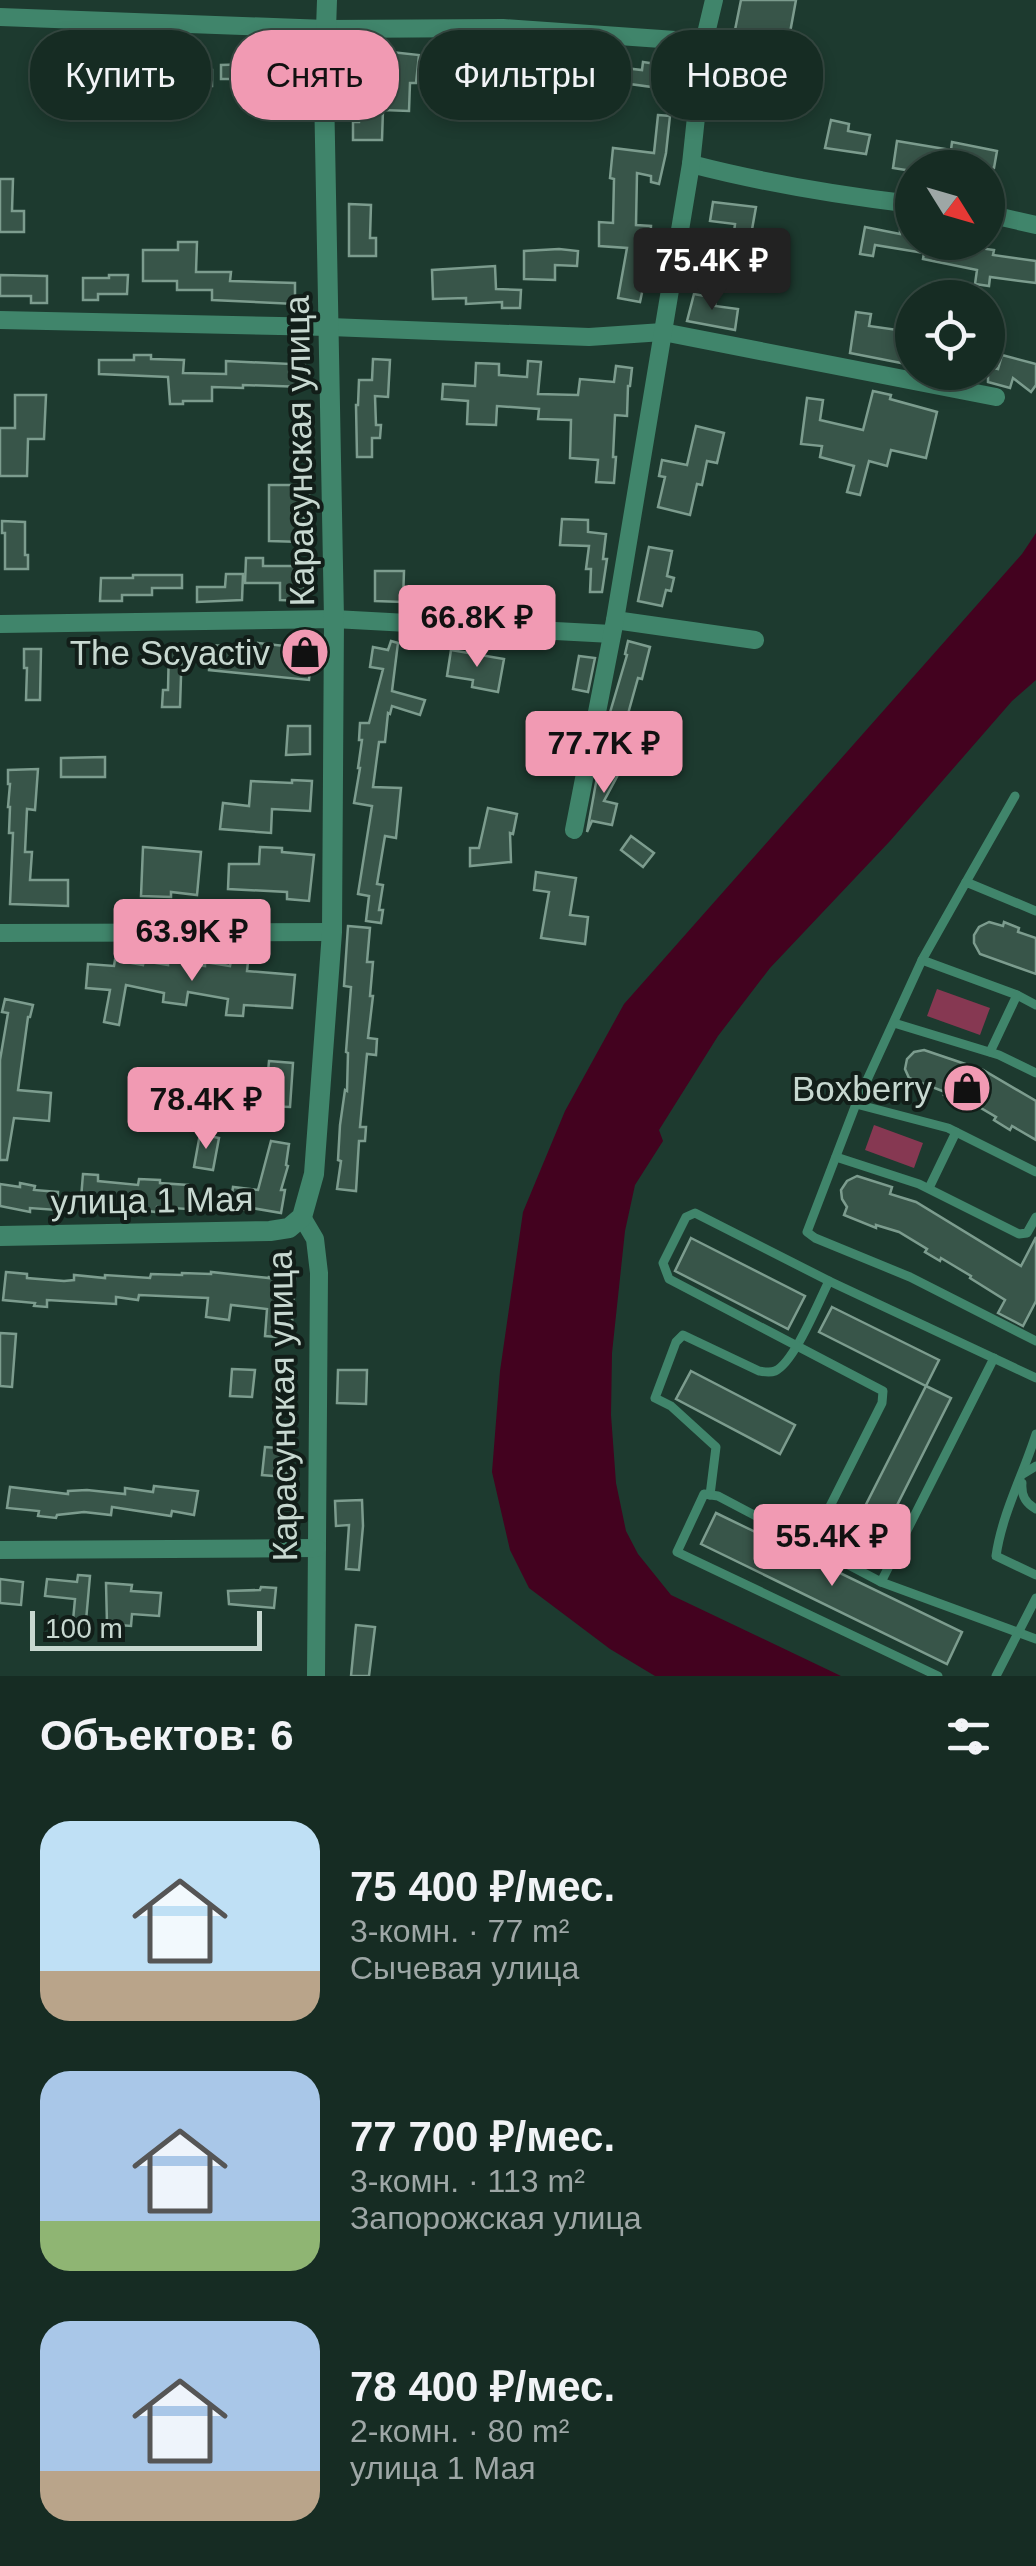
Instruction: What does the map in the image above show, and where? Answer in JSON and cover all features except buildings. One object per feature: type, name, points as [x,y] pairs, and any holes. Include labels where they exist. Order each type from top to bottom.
[{"type":"street","name":"Карасунская улица","points":[[316,1676],[319,1273],[314,1239],[302,1217],[314,1174],[332,932],[334,619],[324,90],[327,0]]},
{"type":"street","points":[[707,30],[714,0]]},
{"type":"street","points":[[0,17],[326,29],[503,28],[651,38]]},
{"type":"street","points":[[574,830],[613,627],[695,120]]},
{"type":"street","points":[[690,164],[758,181],[895,202]]},
{"type":"street","points":[[1005,218],[1036,225]]},
{"type":"street","points":[[0,320],[588,337],[663,332],[996,397]]},
{"type":"street","points":[[0,624],[334,619],[613,627],[755,640]]},
{"type":"street","points":[[0,932],[332,932]]},
{"type":"street","name":"улица 1 Мая","points":[[0,1236],[270,1231],[289,1228],[302,1217]]},
{"type":"street","points":[[0,1550],[317,1548]]},
{"type":"lane","points":[[1016,796],[922,960],[856,1104],[807,1228],[810,1236],[910,1276],[1036,1340]]},
{"type":"lane","points":[[966,882],[1036,911]]},
{"type":"lane","points":[[922,960],[1036,1005]]},
{"type":"lane","points":[[990,1052],[1017,995]]},
{"type":"lane","points":[[894,1023],[990,1052],[1036,1073]]},
{"type":"lane","points":[[856,1104],[956,1132],[1036,1172]]},
{"type":"lane","points":[[929,1188],[956,1132]]},
{"type":"lane","points":[[836,1157],[929,1188],[1023,1235],[1036,1216]]},
{"type":"lane","points":[[810,1546],[882,1403],[883,1391],[669,1279],[664,1264],[686,1218],[695,1213],[829,1282],[1036,1378]]},
{"type":"lane","points":[[710,1495],[716,1447],[671,1406],[655,1398],[676,1342],[684,1335],[759,1371],[772,1372],[798,1346],[829,1282]]},
{"type":"lane","points":[[881,1582],[994,1358]]},
{"type":"lane","points":[[1036,1434],[1000,1530],[996,1556],[1036,1575]]},
{"type":"lane","points":[[1036,1461],[1023,1474],[1022,1492],[1036,1509]]},
{"type":"lane","points":[[938,1676],[677,1552],[704,1494],[718,1496],[881,1582],[1036,1639]]},
{"type":"lane","points":[[996,1676],[1036,1598]]},
{"type":"shaded area","points":[[1036,533],[1036,680],[1012,701],[890,841],[770,968],[718,1036],[659,1130],[663,1141],[635,1185],[625,1231],[612,1353],[611,1415],[616,1483],[626,1531],[638,1554],[671,1595],[841,1676],[655,1676],[610,1649],[529,1588],[510,1550],[492,1472],[500,1371],[523,1212],[565,1111],[624,1004],[1022,554]]},
{"type":"shaded area","points":[[937,989],[990,1008],[980,1035],[927,1016]]},
{"type":"shaded area","points":[[874,1125],[923,1143],[914,1168],[865,1150]]},
{"type":"place","name":"The Scyactiv","points":[[305,652]]},
{"type":"place","name":"Boxberry","points":[[967,1088]]}]
